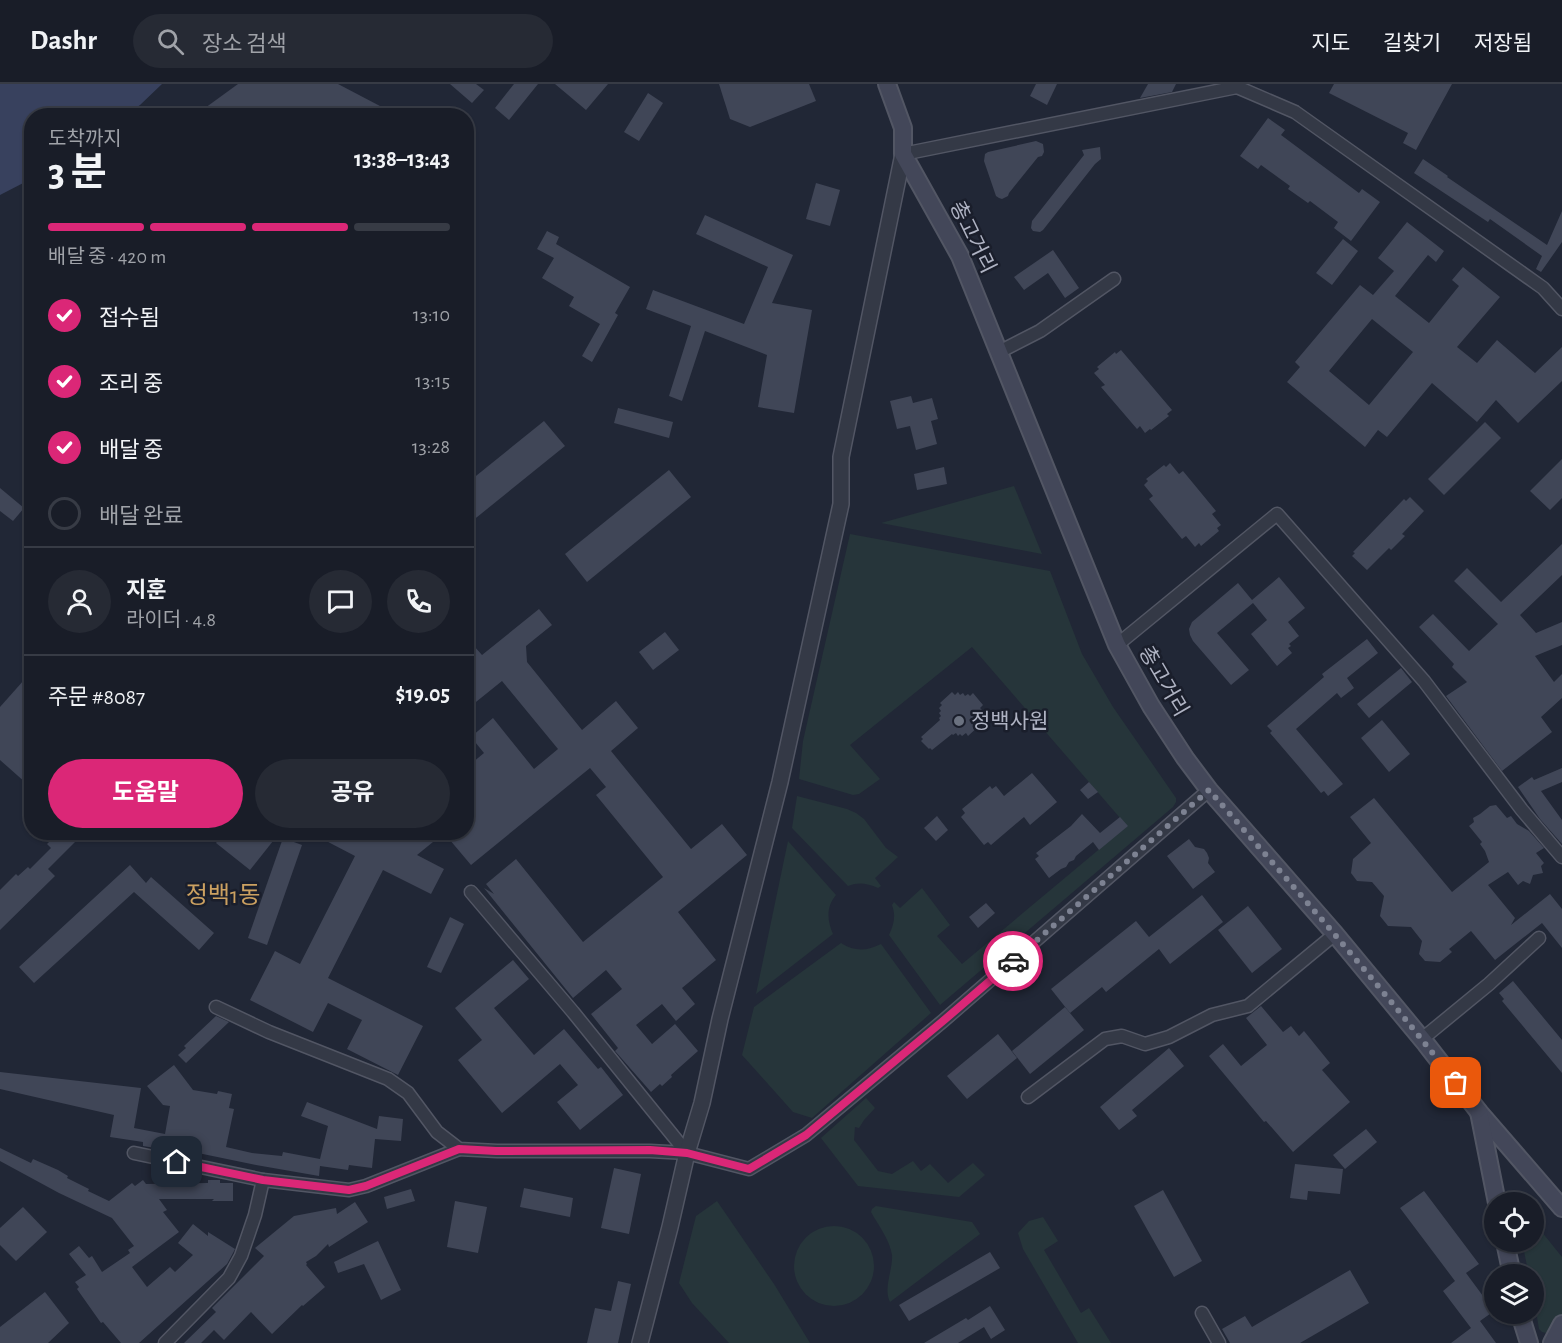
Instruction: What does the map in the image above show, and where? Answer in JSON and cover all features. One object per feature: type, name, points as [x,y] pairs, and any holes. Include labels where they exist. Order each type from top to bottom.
[{"type":"main road","name":"총고거리","points":[[887,84],[903,128],[903,154],[960,256],[1117,645],[1151,706],[1209,790],[1335,934],[1479,1112],[1562,1208]]},
{"type":"main road","points":[[1479,1112],[1495,1192]]},
{"type":"main road","points":[[1523,1324],[1529,1343]]},
{"type":"main road","points":[[1552,1343],[1562,1324]]},
{"type":"street","points":[[639,1343],[687,1153],[702,1103],[720,1019],[772,815],[841,504],[841,457],[903,154],[1237,87],[1295,112],[1543,288],[1562,309]]},
{"type":"street","points":[[999,352],[1041,331],[1114,279]]},
{"type":"street","points":[[1117,645],[1277,514],[1424,681],[1522,810],[1562,857]]},
{"type":"street","points":[[134,1153],[263,1180],[349,1190],[366,1186],[459,1149],[496,1151],[650,1150],[687,1153],[749,1169],[806,1135],[943,1021],[1209,790]]},
{"type":"street","points":[[471,892],[581,1021],[687,1153]]},
{"type":"street","points":[[1028,1097],[1105,1039],[1122,1036],[1145,1044],[1169,1037],[1212,1015],[1248,1006],[1335,934]]},
{"type":"street","points":[[1422,1039],[1489,984],[1539,938]]},
{"type":"street","points":[[216,1006],[269,1032],[388,1079],[408,1093],[437,1132],[459,1149]]},
{"type":"street","points":[[165,1343],[230,1278],[241,1256],[255,1215],[263,1180]]},
{"type":"street","points":[[1202,1313],[1219,1343]]},
{"type":"shaded area","points":[[1014,486],[1042,554],[881,523]]},
{"type":"shaded area","points":[[850,534],[1050,571],[1082,654],[1113,707],[1176,798],[1173,807],[940,1005],[889,935],[894,920],[892,905],[894,902],[900,908],[922,888],[950,925],[937,936],[962,964],[1127,826],[972,647],[850,745],[880,779],[859,794],[853,795],[799,779],[803,741]]},
{"type":"shaded area","points":[[797,796],[847,809],[864,819],[886,848],[898,857],[875,878],[881,886],[878,888],[859,884],[848,886],[792,828]]},
{"type":"shaded area","points":[[788,841],[836,895],[830,904],[828,914],[833,934],[756,994]]},
{"type":"shaded area","points":[[841,943],[861,950],[881,944],[931,1013],[812,1118],[793,1112],[742,1055],[754,1007]]},
{"type":"shaded area","points":[[866,1098],[875,1108],[859,1128],[855,1127],[854,1140],[878,1171],[892,1174],[913,1161],[921,1171],[930,1164],[948,1183],[973,1163],[985,1175],[959,1197],[858,1186],[821,1138]]},
{"type":"shaded area","points":[[717,1201],[774,1284],[810,1343],[729,1343],[692,1303],[679,1283],[696,1216]]},
{"type":"shaded area","points":[[876,1206],[972,1222],[980,1234],[890,1302],[888,1285],[892,1255],[886,1238],[871,1212]]},
{"type":"shaded area","points":[[1043,1217],[1058,1241],[1044,1250],[1081,1313],[1089,1308],[1111,1343],[1078,1343],[1023,1249],[1018,1233],[1029,1221]]},
{"type":"shaded area","points":[[834,1226],[849,1229],[862,1238],[871,1251],[874,1266],[871,1281],[862,1294],[849,1303],[834,1306],[819,1303],[806,1294],[797,1281],[794,1266],[797,1251],[806,1238],[819,1229]]},
{"type":"shaded area","points":[[1544,1235],[1562,1257],[1562,1315],[1546,1333],[1539,1329],[1538,1324],[1544,1324],[1544,1264],[1527,1264],[1524,1252],[1544,1252]]},
{"type":"water","points":[[0,84],[162,84],[136,108],[24,108],[24,183],[0,195]]},
{"type":"building","points":[[238,84],[338,84],[384,108],[205,108]]},
{"type":"building","points":[[450,84],[476,84],[484,90],[472,103]]},
{"type":"building","points":[[514,84],[538,84],[509,120],[495,108]]},
{"type":"building","points":[[555,84],[608,84],[586,110]]},
{"type":"building","points":[[719,84],[809,84],[816,101],[750,127],[730,119]]},
{"type":"building","points":[[1036,84],[1057,84],[1047,105],[1030,96]]},
{"type":"building","points":[[1148,84],[1176,84],[1172,92],[1140,98]]},
{"type":"building","points":[[1334,84],[1452,84],[1416,150],[1403,143],[1408,133],[1329,93]]},
{"type":"building","points":[[648,93],[663,103],[639,141],[624,132]]},
{"type":"building","points":[[1268,118],[1285,130],[1281,135],[1359,193],[1362,189],[1380,202],[1351,241],[1334,228],[1338,222],[1310,201],[1308,203],[1288,189],[1290,186],[1261,165],[1258,169],[1240,156]]},
{"type":"building","points":[[1036,141],[1043,144],[1042,156],[1038,157],[1008,196],[1002,199],[996,196],[984,161],[985,154]]},
{"type":"building","points":[[1100,147],[1101,159],[1043,230],[1033,231],[1032,221],[1084,155],[1082,150]]},
{"type":"building","points":[[1423,159],[1547,245],[1562,211],[1562,242],[1541,272],[1536,269],[1542,256],[1490,219],[1488,222],[1414,173]]},
{"type":"building","points":[[816,183],[840,190],[830,226],[806,219]]},
{"type":"building","points":[[705,215],[793,255],[772,303],[812,310],[794,413],[758,407],[767,355],[705,331],[682,401],[669,396],[691,326],[646,309],[653,290],[744,324],[768,267],[696,234]]},
{"type":"building","points":[[1407,222],[1444,251],[1436,262],[1428,255],[1395,296],[1429,323],[1459,286],[1452,280],[1463,267],[1500,297],[1457,347],[1477,363],[1497,340],[1535,373],[1562,347],[1562,381],[1518,423],[1496,400],[1477,422],[1432,383],[1387,437],[1378,430],[1365,447],[1287,382],[1300,367],[1295,362],[1360,285],[1373,295],[1394,271],[1378,258]],"holes":[[[1372,319],[1413,352],[1369,405],[1329,371]]]},
{"type":"building","points":[[547,231],[559,237],[556,244],[630,287],[615,313],[618,315],[592,362],[582,356],[600,324],[569,306],[574,297],[542,278],[554,258],[537,249]]},
{"type":"building","points":[[1343,239],[1358,251],[1332,285],[1316,273]]},
{"type":"building","points":[[1053,250],[1079,288],[1065,298],[1048,273],[1024,290],[1014,277]]},
{"type":"building","points":[[1121,350],[1172,410],[1167,414],[1169,416],[1145,433],[1140,426],[1137,429],[1101,387],[1105,385],[1094,373],[1099,369],[1097,367],[1115,352],[1116,354]]},
{"type":"building","points":[[911,396],[913,403],[932,398],[938,419],[931,421],[937,444],[916,450],[910,426],[897,429],[890,401]]},
{"type":"building","points":[[618,408],[673,422],[669,438],[614,423]]},
{"type":"building","points":[[544,421],[565,446],[474,520],[474,478]]},
{"type":"building","points":[[1485,422],[1501,438],[1444,495],[1428,479]]},
{"type":"building","points":[[1562,459],[1562,498],[1550,510],[1530,491]]},
{"type":"building","points":[[1170,463],[1179,474],[1183,471],[1216,511],[1212,514],[1221,525],[1217,528],[1219,531],[1201,546],[1199,543],[1195,547],[1186,536],[1182,539],[1149,499],[1153,496],[1144,485],[1148,481],[1146,479]]},
{"type":"building","points":[[944,467],[947,484],[917,490],[914,474]]},
{"type":"building","points":[[669,470],[691,497],[587,582],[565,554]]},
{"type":"building","points":[[0,488],[24,508],[13,521],[0,511]]},
{"type":"building","points":[[1410,497],[1424,511],[1402,534],[1405,536],[1367,570],[1352,556],[1355,553],[1353,552],[1404,499],[1406,501]]},
{"type":"building","points":[[1562,544],[1562,575],[1520,615],[1536,633],[1562,622],[1562,645],[1535,656],[1554,682],[1562,674],[1562,698],[1541,717],[1552,732],[1502,771],[1446,696],[1467,682],[1452,667],[1454,664],[1419,627],[1433,614],[1469,651],[1498,624],[1454,581],[1467,568],[1501,602]]},
{"type":"building","points":[[1279,577],[1305,608],[1288,622],[1299,636],[1289,644],[1291,646],[1288,648],[1292,653],[1277,666],[1251,634],[1267,620],[1253,603],[1217,633],[1249,670],[1231,685],[1193,641],[1189,629],[1192,622],[1238,583],[1252,600]]},
{"type":"building","points":[[539,609],[552,625],[526,646],[527,662],[582,730],[616,701],[638,728],[611,751],[691,849],[722,824],[747,855],[678,912],[716,960],[682,988],[695,1004],[676,1021],[662,1004],[636,1025],[652,1044],[675,1024],[698,1051],[662,1086],[660,1084],[651,1092],[615,1051],[618,1048],[591,1014],[622,989],[606,970],[573,998],[484,888],[494,894],[486,884],[516,859],[583,942],[663,877],[596,795],[606,787],[590,768],[471,865],[450,840],[474,840],[474,761],[484,753],[474,741],[474,734],[493,718],[534,769],[558,749],[502,681],[474,704],[474,646],[482,655]]},
{"type":"building","points":[[665,632],[679,650],[653,670],[639,652]]},
{"type":"building","points":[[1367,639],[1378,653],[1347,678],[1354,688],[1341,698],[1337,693],[1296,729],[1343,784],[1328,796],[1324,791],[1321,793],[1270,733],[1272,731],[1267,726],[1324,677],[1322,674]]},
{"type":"building","points":[[1401,668],[1412,682],[1369,718],[1357,704]]},
{"type":"building","points":[[24,680],[24,781],[0,760],[0,707]]},
{"type":"building","name":"정백사원","points":[[952,692],[955,695],[958,692],[960,695],[963,693],[965,696],[973,693],[983,705],[980,708],[982,715],[978,723],[980,725],[968,736],[966,733],[962,736],[952,734],[932,750],[929,749],[921,741],[923,739],[921,737],[940,720],[939,708],[942,705],[940,703]]},
{"type":"building","points":[[1382,720],[1410,754],[1389,772],[1361,738]]},
{"type":"building","points":[[1562,768],[1562,782],[1541,791],[1562,820],[1562,844],[1540,819],[1518,787],[1532,777],[1534,780]]},
{"type":"building","points":[[1032,773],[1057,802],[1030,825],[1024,817],[991,845],[988,842],[984,845],[961,817],[965,813],[962,809],[990,786],[992,789],[996,786],[1004,796]]},
{"type":"building","points":[[1089,782],[1098,792],[1088,799],[1080,790]]},
{"type":"building","points":[[1374,798],[1452,892],[1489,862],[1480,844],[1482,842],[1469,826],[1474,822],[1473,818],[1490,806],[1496,805],[1507,818],[1511,816],[1544,848],[1536,853],[1544,863],[1541,866],[1543,873],[1533,875],[1530,884],[1523,881],[1518,885],[1508,872],[1488,885],[1515,918],[1511,925],[1550,894],[1562,909],[1562,948],[1542,923],[1495,960],[1471,931],[1449,949],[1452,952],[1440,962],[1425,961],[1419,954],[1422,941],[1411,927],[1388,926],[1380,916],[1384,896],[1372,882],[1357,881],[1351,873],[1353,859],[1371,843],[1350,817]]},
{"type":"building","points":[[1082,814],[1100,833],[1120,817],[1128,826],[1099,850],[1093,842],[1066,867],[1049,878],[1035,859],[1039,856],[1036,853],[1071,826]]},
{"type":"building","points":[[937,816],[948,830],[936,841],[924,828]]},
{"type":"building","points":[[1189,839],[1195,847],[1204,849],[1209,858],[1208,863],[1215,872],[1193,889],[1167,856]]},
{"type":"building","points":[[51,840],[77,840],[48,869],[55,876],[0,930],[0,890],[16,874],[18,876],[28,867],[30,869],[51,848],[47,844]]},
{"type":"building","points":[[218,840],[274,840],[250,870],[216,843]]},
{"type":"building","points":[[282,840],[302,845],[267,945],[248,938]]},
{"type":"building","points":[[324,840],[435,840],[417,855],[444,869],[431,894],[383,870],[328,978],[423,1026],[398,1075],[347,1049],[362,1020],[328,1003],[313,1032],[250,1000],[275,951],[300,964],[355,856]]},
{"type":"building","points":[[130,865],[146,883],[151,877],[214,933],[199,950],[134,892],[34,983],[19,967]]},
{"type":"building","points":[[1202,895],[1223,922],[1170,964],[1159,949],[1106,992],[1102,987],[1070,1013],[1051,989],[1136,921],[1149,937]]},
{"type":"building","points":[[986,903],[995,913],[978,928],[969,917]]},
{"type":"building","points":[[1248,906],[1282,949],[1252,973],[1218,930]]},
{"type":"building","points":[[450,917],[464,924],[441,973],[427,967]]},
{"type":"building","points":[[513,960],[529,979],[494,1008],[534,1055],[564,1029],[598,1069],[601,1067],[623,1095],[580,1130],[557,1102],[578,1085],[560,1064],[502,1113],[458,1060],[482,1040],[455,1008]]},
{"type":"building","points":[[1513,981],[1562,1040],[1562,1073],[1502,1001],[1504,999],[1499,993]]},
{"type":"building","points":[[1261,1006],[1283,1032],[1291,1026],[1299,1036],[1304,1031],[1330,1063],[1322,1070],[1350,1102],[1293,1152],[1266,1121],[1264,1122],[1209,1056],[1223,1044],[1241,1066],[1267,1045],[1246,1018]]},
{"type":"building","points":[[1065,1007],[1084,1030],[1030,1074],[1012,1051]]},
{"type":"building","points":[[216,1016],[229,1022],[186,1063],[178,1055],[186,1048],[184,1046]]},
{"type":"building","points":[[998,1034],[1017,1058],[967,1099],[947,1076]]},
{"type":"building","points":[[1169,1048],[1184,1066],[1132,1110],[1137,1116],[1119,1130],[1100,1107]]},
{"type":"building","points":[[174,1065],[193,1090],[232,1094],[229,1108],[234,1109],[226,1147],[252,1153],[282,1156],[283,1152],[320,1159],[328,1126],[301,1116],[307,1102],[377,1129],[379,1116],[403,1119],[401,1141],[375,1139],[372,1168],[349,1165],[348,1170],[320,1166],[319,1176],[198,1153],[197,1155],[143,1146],[143,1142],[110,1137],[114,1115],[0,1089],[0,1072],[141,1088],[134,1128],[165,1134],[170,1106],[163,1105],[147,1086]]},
{"type":"building","points":[[1366,1129],[1377,1142],[1345,1169],[1333,1155]]},
{"type":"building","points":[[0,1148],[31,1163],[33,1159],[58,1170],[68,1176],[67,1178],[89,1189],[88,1191],[109,1201],[132,1183],[135,1186],[143,1180],[146,1184],[208,1183],[208,1180],[233,1183],[233,1201],[159,1199],[167,1210],[163,1212],[179,1232],[132,1267],[147,1287],[170,1267],[175,1272],[193,1255],[178,1243],[193,1224],[208,1236],[208,1232],[235,1249],[227,1264],[139,1343],[121,1343],[103,1322],[101,1323],[77,1289],[79,1287],[75,1282],[86,1275],[69,1254],[79,1246],[89,1258],[92,1256],[102,1272],[130,1253],[128,1250],[134,1246],[112,1218],[0,1161]]},
{"type":"building","points":[[1295,1164],[1343,1169],[1340,1194],[1308,1191],[1307,1200],[1290,1198]]},
{"type":"building","points":[[614,1168],[641,1174],[629,1234],[601,1228]]},
{"type":"building","points":[[524,1188],[573,1198],[570,1217],[520,1207]]},
{"type":"building","points":[[411,1189],[415,1201],[387,1209],[384,1197]]},
{"type":"building","points":[[1163,1190],[1202,1261],[1174,1277],[1134,1206]]},
{"type":"building","points":[[1424,1191],[1479,1264],[1466,1273],[1484,1297],[1484,1318],[1480,1321],[1496,1343],[1451,1343],[1471,1328],[1443,1291],[1455,1281],[1400,1208]]},
{"type":"building","points":[[455,1201],[487,1207],[478,1253],[447,1247]]},
{"type":"building","points":[[355,1202],[368,1222],[329,1247],[328,1244],[306,1262],[306,1265],[325,1287],[272,1334],[251,1312],[224,1340],[214,1330],[201,1343],[184,1343],[216,1312],[212,1308],[264,1256],[255,1248],[294,1216],[336,1208],[337,1214]]},
{"type":"building","points":[[23,1207],[47,1232],[16,1261],[0,1245],[0,1228]]},
{"type":"building","points":[[378,1241],[401,1290],[381,1300],[364,1264],[338,1273],[334,1262]]},
{"type":"building","points":[[990,1252],[1000,1268],[909,1321],[899,1305]]},
{"type":"building","points":[[1350,1270],[1369,1303],[1300,1343],[1230,1343],[1222,1329],[1245,1316],[1252,1327]]},
{"type":"building","points":[[618,1281],[631,1284],[618,1343],[587,1343],[595,1308],[611,1311]]},
{"type":"building","points":[[45,1292],[69,1323],[48,1343],[0,1343],[0,1327]]},
{"type":"building","points":[[990,1306],[1005,1330],[991,1339],[984,1327],[958,1343],[924,1343],[966,1318],[968,1320]]},
{"type":"way so far","points":[[1013,961],[1209,790],[1335,934],[1456,1083]]},
{"type":"place","name":"정백사원","points":[[959,721]]},
{"type":"district","name":"정백1동","points":[[223,895]]},
{"type":"route","points":[[177,1162],[263,1180],[349,1190],[366,1186],[459,1149],[496,1151],[650,1150],[687,1153],[749,1169],[806,1135],[1013,961]]}]
